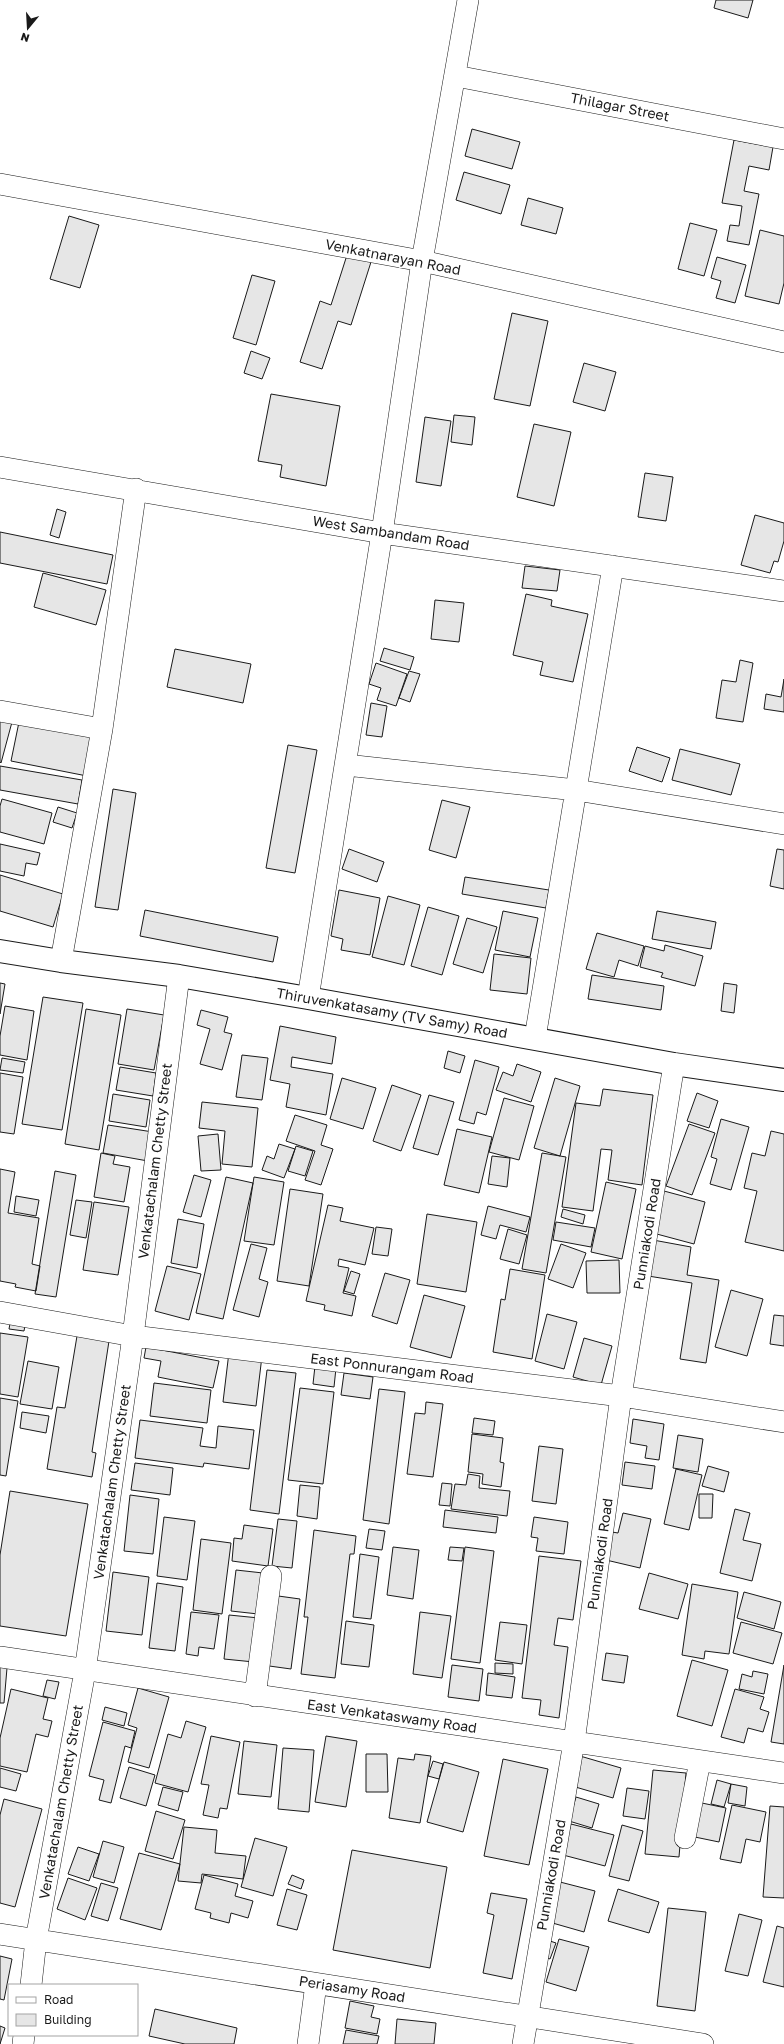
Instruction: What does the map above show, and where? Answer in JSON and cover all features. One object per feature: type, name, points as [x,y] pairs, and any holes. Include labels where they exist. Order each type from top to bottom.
[{"type":"main road","name":"Thiruvenkatasamy (TV Samy) Road","points":[[0,950],[61,962],[179,976],[535,1038],[674,1064],[784,1080]]},
{"type":"street","points":[[308,998],[382,533],[422,261],[456,76],[468,0]]},
{"type":"street","name":"Thilagar Street","points":[[456,76],[784,139]]},
{"type":"street","name":"Venkatnarayan Road","points":[[0,184],[422,261],[784,342]]},
{"type":"street","name":"West Sambandam Road","points":[[0,467],[136,489],[382,533],[784,591]]},
{"type":"street","points":[[61,962],[102,729],[136,489]]},
{"type":"street","points":[[535,1038],[613,566]]},
{"type":"street","points":[[0,711],[102,729]]},
{"type":"street","points":[[346,765],[576,790],[784,824]]},
{"type":"street","name":"Venkatachalam Chetty Street","points":[[30,1984],[36,1940],[85,1671],[133,1336],[179,976]]},
{"type":"street","name":"Punniakodi Road","points":[[523,2044],[526,2017],[574,1742],[621,1396],[674,1064]]},
{"type":"street","name":"East Ponnurangam Road","points":[[0,1312],[133,1336],[621,1396],[784,1422]]},
{"type":"street","points":[[255,1696],[272,1576]]},
{"type":"street","name":"East Venkataswamy Road","points":[[0,1657],[85,1671],[784,1773]]},
{"type":"street","points":[[685,1838],[700,1761]]},
{"type":"street","name":"Periasamy Road","points":[[0,1934],[526,2017],[601,2036],[703,2044]]},
{"type":"street","points":[[308,2044],[316,1984]]},
{"type":"building","points":[[716,0],[753,0],[748,18],[714,8]]},
{"type":"building","points":[[472,129],[520,142],[512,169],[465,156]]},
{"type":"building","points":[[734,140],[773,147],[769,170],[749,166],[744,191],[759,194],[749,245],[727,241],[730,225],[739,226],[742,206],[722,203]]},
{"type":"building","points":[[464,172],[510,185],[501,214],[456,200]]},
{"type":"building","points":[[528,198],[563,208],[556,234],[521,225]]},
{"type":"building","points":[[69,216],[99,225],[80,288],[50,279]]},
{"type":"building","points":[[690,223],[717,230],[704,276],[678,269]]},
{"type":"building","points":[[760,230],[784,236],[784,283],[779,304],[745,296]]},
{"type":"building","points":[[347,255],[371,262],[351,325],[338,321],[322,369],[300,362],[320,301],[331,305]]},
{"type":"building","points":[[717,257],[746,265],[735,303],[716,298],[721,281],[711,278]]},
{"type":"building","points":[[252,275],[275,281],[256,345],[233,338]]},
{"type":"building","points":[[512,313],[548,321],[530,406],[494,399]]},
{"type":"building","points":[[251,351],[270,358],[262,379],[244,373]]},
{"type":"building","points":[[584,363],[616,372],[605,411],[573,402]]},
{"type":"building","points":[[271,394],[340,406],[326,486],[280,477],[282,465],[258,461]]},
{"type":"building","points":[[454,415],[475,417],[472,445],[451,442]]},
{"type":"building","points":[[425,417],[451,421],[441,486],[416,482]]},
{"type":"building","points":[[534,424],[571,432],[554,506],[517,497]]},
{"type":"building","points":[[645,473],[673,477],[666,521],[638,517]]},
{"type":"building","points":[[57,509],[66,512],[59,538],[50,535]]},
{"type":"building","points":[[755,515],[784,523],[784,541],[778,562],[774,561],[770,573],[741,565]]},
{"type":"building","points":[[0,532],[113,555],[107,584],[0,563]]},
{"type":"building","points":[[525,566],[560,570],[557,591],[522,588]]},
{"type":"building","points":[[43,573],[106,590],[96,625],[34,607]]},
{"type":"building","points":[[526,594],[552,600],[551,606],[588,614],[573,682],[540,675],[543,662],[513,655]]},
{"type":"building","points":[[435,600],[464,603],[459,642],[431,639]]},
{"type":"building","points":[[384,648],[414,657],[410,670],[380,661]]},
{"type":"building","points":[[175,649],[251,664],[243,703],[167,687]]},
{"type":"building","points":[[740,660],[753,663],[743,722],[716,718],[722,680],[736,682]]},
{"type":"building","points":[[376,663],[407,674],[396,706],[377,700],[381,688],[369,684]]},
{"type":"building","points":[[409,671],[420,674],[410,702],[399,698]]},
{"type":"building","points":[[784,679],[784,712],[764,709],[766,694],[781,697]]},
{"type":"building","points":[[371,703],[387,706],[382,737],[366,735]]},
{"type":"building","points":[[0,719],[12,722],[1,763],[0,762]]},
{"type":"building","points":[[19,722],[94,737],[87,776],[11,761]]},
{"type":"building","points":[[288,745],[317,750],[295,873],[266,868]]},
{"type":"building","points":[[637,747],[670,758],[662,782],[629,771]]},
{"type":"building","points":[[680,749],[740,764],[731,795],[672,780]]},
{"type":"building","points":[[0,766],[82,780],[78,804],[0,790]]},
{"type":"building","points":[[113,789],[136,793],[118,910],[95,907]]},
{"type":"building","points":[[2,799],[52,813],[44,844],[0,832],[0,806]]},
{"type":"building","points":[[442,800],[470,807],[456,858],[429,850]]},
{"type":"building","points":[[58,807],[77,813],[72,828],[53,822]]},
{"type":"building","points":[[0,844],[40,853],[37,865],[26,863],[24,876],[0,871]]},
{"type":"building","points":[[349,849],[384,862],[377,882],[342,869]]},
{"type":"building","points":[[777,849],[784,850],[784,889],[770,886]]},
{"type":"building","points":[[0,875],[63,894],[53,927],[0,911]]},
{"type":"building","points":[[465,877],[549,890],[546,908],[462,894]]},
{"type":"building","points":[[339,890],[380,898],[370,955],[341,950],[343,939],[331,936]]},
{"type":"building","points":[[388,896],[420,905],[404,965],[372,957]]},
{"type":"building","points":[[428,907],[459,916],[442,975],[411,966]]},
{"type":"building","points":[[145,910],[278,937],[273,962],[140,936]]},
{"type":"building","points":[[503,911],[538,918],[530,957],[495,950]]},
{"type":"building","points":[[657,911],[716,922],[711,949],[652,939]]},
{"type":"building","points":[[467,918],[497,927],[483,973],[453,964]]},
{"type":"building","points":[[597,933],[644,946],[638,966],[619,960],[614,977],[586,969]]},
{"type":"building","points":[[665,945],[703,956],[695,986],[661,977],[663,973],[640,967],[645,946],[664,951]]},
{"type":"building","points":[[494,954],[531,958],[527,994],[490,990]]},
{"type":"building","points":[[592,975],[664,986],[661,1010],[588,999]]},
{"type":"building","points":[[0,983],[5,984],[0,1014]]},
{"type":"building","points":[[724,983],[737,985],[734,1013],[721,1011]]},
{"type":"building","points":[[43,997],[83,1003],[62,1130],[22,1124]]},
{"type":"building","points":[[5,1006],[34,1011],[27,1060],[0,1055],[0,1036]]},
{"type":"building","points":[[86,1009],[121,1015],[99,1150],[65,1144]]},
{"type":"building","points":[[127,1009],[164,1015],[154,1070],[118,1064]]},
{"type":"building","points":[[201,1010],[228,1017],[224,1032],[232,1034],[222,1070],[200,1064],[210,1029],[197,1025]]},
{"type":"building","points":[[280,1026],[336,1037],[332,1064],[292,1057],[291,1067],[333,1074],[326,1115],[286,1107],[290,1084],[270,1080]]},
{"type":"building","points":[[448,1051],[465,1056],[460,1073],[444,1068]]},
{"type":"building","points":[[242,1055],[268,1058],[262,1100],[236,1097]]},
{"type":"building","points":[[2,1058],[25,1062],[23,1073],[0,1070]]},
{"type":"building","points":[[475,1060],[499,1067],[486,1115],[477,1112],[474,1124],[459,1120]]},
{"type":"building","points":[[517,1064],[541,1072],[531,1102],[496,1090],[503,1072],[513,1076]]},
{"type":"building","points":[[120,1067],[156,1073],[153,1096],[116,1090]]},
{"type":"building","points":[[0,1073],[23,1077],[14,1134],[0,1132]]},
{"type":"building","points":[[342,1078],[376,1088],[363,1129],[330,1119]]},
{"type":"building","points":[[555,1078],[580,1086],[560,1156],[534,1148]]},
{"type":"building","points":[[392,1085],[421,1095],[401,1151],[373,1141]]},
{"type":"building","points":[[603,1089],[653,1095],[642,1185],[608,1180],[612,1150],[601,1149],[593,1211],[562,1207],[576,1103],[600,1106]]},
{"type":"building","points":[[697,1093],[718,1101],[709,1128],[687,1121]]},
{"type":"building","points":[[113,1094],[150,1100],[146,1127],[109,1121]]},
{"type":"building","points":[[429,1095],[454,1102],[438,1155],[413,1148]]},
{"type":"building","points":[[504,1098],[534,1106],[519,1160],[489,1152]]},
{"type":"building","points":[[202,1102],[258,1108],[252,1167],[222,1164],[225,1131],[199,1128]]},
{"type":"building","points":[[295,1115],[327,1125],[321,1145],[333,1149],[321,1185],[305,1180],[315,1151],[286,1141]]},
{"type":"building","points":[[721,1119],[749,1127],[731,1190],[710,1184],[717,1159],[711,1157]]},
{"type":"building","points":[[689,1124],[715,1133],[692,1195],[666,1186]]},
{"type":"building","points":[[108,1125],[153,1132],[148,1161],[103,1153]]},
{"type":"building","points":[[457,1129],[492,1137],[479,1193],[444,1185]]},
{"type":"building","points":[[771,1131],[784,1134],[784,1251],[745,1242],[757,1191],[744,1188],[752,1153],[765,1156]]},
{"type":"building","points":[[218,1134],[221,1170],[201,1171],[198,1136]]},
{"type":"building","points":[[279,1144],[295,1149],[284,1178],[262,1170],[267,1156],[274,1159]]},
{"type":"building","points":[[296,1146],[313,1151],[305,1176],[288,1171]]},
{"type":"building","points":[[101,1153],[115,1156],[113,1164],[130,1167],[124,1202],[94,1197]]},
{"type":"building","points":[[542,1153],[566,1157],[546,1273],[522,1269]]},
{"type":"building","points":[[492,1156],[510,1158],[507,1187],[488,1184]]},
{"type":"building","points":[[0,1169],[15,1172],[8,1213],[39,1218],[32,1264],[40,1266],[36,1291],[15,1287],[16,1284],[0,1281]]},
{"type":"building","points":[[55,1171],[76,1175],[56,1297],[35,1294]]},
{"type":"building","points":[[194,1175],[211,1180],[201,1217],[183,1212]]},
{"type":"building","points":[[226,1177],[253,1183],[223,1319],[196,1313]]},
{"type":"building","points":[[254,1177],[284,1182],[274,1245],[244,1241]]},
{"type":"building","points":[[606,1182],[636,1189],[622,1259],[591,1252]]},
{"type":"building","points":[[290,1189],[323,1194],[309,1286],[277,1281]]},
{"type":"building","points":[[664,1191],[705,1202],[694,1244],[653,1233]]},
{"type":"building","points":[[16,1196],[39,1200],[36,1216],[14,1212]]},
{"type":"building","points":[[76,1200],[92,1202],[86,1238],[70,1235]]},
{"type":"building","points":[[94,1202],[129,1207],[118,1275],[83,1270]]},
{"type":"building","points":[[328,1205],[343,1208],[340,1221],[374,1228],[365,1265],[339,1259],[338,1266],[349,1268],[343,1293],[356,1296],[352,1316],[324,1310],[325,1305],[306,1301]]},
{"type":"building","points":[[488,1206],[530,1217],[526,1232],[500,1225],[496,1239],[481,1235]]},
{"type":"building","points":[[563,1209],[585,1215],[583,1224],[561,1217]]},
{"type":"building","points":[[427,1214],[477,1222],[466,1292],[417,1284]]},
{"type":"building","points":[[178,1219],[204,1224],[197,1268],[171,1263]]},
{"type":"building","points":[[556,1222],[595,1228],[591,1247],[553,1240]]},
{"type":"building","points":[[376,1227],[392,1229],[388,1256],[372,1254]]},
{"type":"building","points":[[508,1229],[527,1235],[519,1264],[500,1259]]},
{"type":"building","points":[[653,1240],[691,1247],[687,1275],[719,1280],[706,1363],[680,1359],[692,1283],[648,1276]]},
{"type":"building","points":[[251,1244],[267,1248],[259,1279],[268,1282],[259,1317],[233,1310]]},
{"type":"building","points":[[561,1244],[586,1253],[573,1288],[548,1279]]},
{"type":"building","points":[[619,1260],[620,1293],[587,1293],[586,1261]]},
{"type":"building","points":[[167,1266],[201,1274],[189,1320],[155,1311]]},
{"type":"building","points":[[510,1269],[545,1275],[532,1359],[493,1352],[501,1299],[505,1300]]},
{"type":"building","points":[[351,1271],[360,1274],[354,1294],[344,1291]]},
{"type":"building","points":[[385,1273],[410,1280],[397,1324],[372,1316]]},
{"type":"building","points":[[731,1290],[763,1299],[747,1356],[715,1347]]},
{"type":"building","points":[[424,1295],[465,1306],[451,1358],[410,1347]]},
{"type":"building","points":[[547,1314],[577,1322],[564,1369],[535,1361]]},
{"type":"building","points":[[774,1315],[784,1316],[784,1346],[770,1344]]},
{"type":"building","points":[[11,1318],[26,1320],[24,1331],[9,1329]]},
{"type":"building","points":[[0,1333],[28,1337],[18,1397],[0,1394]]},
{"type":"building","points":[[77,1336],[109,1341],[92,1452],[96,1453],[92,1477],[47,1469],[57,1407],[65,1408]]},
{"type":"building","points":[[584,1338],[612,1346],[601,1385],[573,1377]]},
{"type":"building","points":[[146,1347],[219,1361],[213,1388],[158,1377],[161,1361],[144,1358]]},
{"type":"building","points":[[229,1352],[262,1356],[256,1406],[223,1402]]},
{"type":"building","points":[[28,1361],[59,1367],[52,1409],[20,1404]]},
{"type":"building","points":[[315,1366],[336,1368],[334,1387],[313,1384]]},
{"type":"building","points":[[267,1370],[296,1373],[279,1514],[250,1510]]},
{"type":"building","points":[[344,1373],[373,1377],[370,1399],[341,1395]]},
{"type":"building","points":[[154,1383],[211,1390],[207,1423],[150,1416]]},
{"type":"building","points":[[300,1388],[334,1392],[323,1484],[288,1480]]},
{"type":"building","points":[[379,1389],[405,1392],[389,1524],[363,1520]]},
{"type":"building","points":[[0,1398],[18,1401],[6,1476],[0,1475]]},
{"type":"building","points":[[426,1402],[443,1404],[433,1477],[407,1474],[415,1413],[425,1414]]},
{"type":"building","points":[[22,1412],[49,1416],[46,1433],[20,1428]]},
{"type":"building","points":[[474,1418],[495,1421],[493,1435],[472,1433]]},
{"type":"building","points":[[633,1419],[664,1424],[659,1460],[645,1458],[647,1446],[630,1443]]},
{"type":"building","points":[[140,1420],[203,1428],[200,1446],[216,1448],[218,1426],[254,1430],[249,1469],[204,1463],[203,1467],[135,1458]]},
{"type":"building","points":[[472,1434],[503,1438],[500,1462],[504,1463],[501,1487],[482,1484],[483,1474],[468,1472]]},
{"type":"building","points":[[678,1435],[703,1439],[698,1472],[673,1468]]},
{"type":"building","points":[[539,1446],[563,1449],[556,1504],[532,1501]]},
{"type":"building","points":[[625,1462],[655,1466],[652,1489],[622,1485]]},
{"type":"building","points":[[135,1463],[173,1468],[170,1495],[131,1490]]},
{"type":"building","points":[[708,1466],[729,1472],[724,1492],[702,1486]]},
{"type":"building","points":[[676,1469],[702,1475],[689,1530],[664,1524]]},
{"type":"building","points":[[468,1474],[480,1476],[479,1488],[510,1491],[507,1516],[451,1509],[455,1484],[466,1485]]},
{"type":"building","points":[[442,1483],[452,1484],[450,1506],[439,1505]]},
{"type":"building","points":[[300,1485],[320,1487],[317,1519],[297,1516]]},
{"type":"building","points":[[10,1491],[88,1504],[66,1636],[0,1626],[0,1555]]},
{"type":"building","points":[[699,1494],[713,1494],[712,1518],[699,1518]]},
{"type":"building","points":[[130,1495],[159,1499],[153,1554],[124,1551]]},
{"type":"building","points":[[735,1509],[750,1513],[743,1540],[761,1544],[752,1581],[720,1573]]},
{"type":"building","points":[[445,1510],[498,1517],[496,1533],[443,1527]]},
{"type":"building","points":[[623,1513],[651,1519],[640,1568],[606,1560],[612,1532],[618,1533]]},
{"type":"building","points":[[164,1517],[195,1521],[187,1580],[157,1576]]},
{"type":"building","points":[[534,1517],[568,1522],[564,1554],[536,1551],[538,1538],[531,1537]]},
{"type":"building","points":[[278,1519],[297,1521],[292,1568],[272,1566]]},
{"type":"building","points":[[244,1525],[273,1529],[268,1566],[232,1561],[234,1538],[242,1539]]},
{"type":"building","points":[[369,1529],[385,1531],[382,1550],[366,1548]]},
{"type":"building","points":[[314,1530],[356,1536],[354,1554],[350,1554],[335,1678],[301,1674],[308,1617],[304,1617]]},
{"type":"building","points":[[201,1539],[231,1543],[222,1614],[193,1610]]},
{"type":"building","points":[[393,1547],[419,1550],[413,1599],[387,1595]]},
{"type":"building","points":[[450,1547],[464,1548],[462,1561],[448,1560]]},
{"type":"building","points":[[465,1547],[494,1551],[480,1663],[451,1659]]},
{"type":"building","points":[[360,1554],[379,1557],[371,1619],[353,1617]]},
{"type":"building","points":[[539,1556],[581,1561],[573,1620],[558,1618],[554,1645],[568,1647],[559,1718],[539,1715],[541,1700],[522,1698]]},
{"type":"building","points":[[236,1570],[263,1573],[258,1614],[231,1611]]},
{"type":"building","points":[[113,1572],[149,1577],[142,1635],[106,1631]]},
{"type":"building","points":[[649,1573],[688,1584],[678,1619],[639,1609]]},
{"type":"building","points":[[157,1583],[183,1587],[175,1651],[149,1648]]},
{"type":"building","points":[[692,1584],[738,1592],[729,1654],[705,1651],[704,1659],[682,1655]]},
{"type":"building","points":[[744,1592],[781,1602],[774,1629],[737,1618]]},
{"type":"building","points":[[271,1595],[300,1599],[291,1669],[262,1665]]},
{"type":"building","points":[[191,1612],[219,1615],[214,1649],[199,1647],[198,1656],[186,1654]]},
{"type":"building","points":[[420,1612],[451,1616],[442,1678],[413,1674]]},
{"type":"building","points":[[229,1615],[259,1618],[254,1662],[224,1659]]},
{"type":"building","points":[[346,1621],[374,1625],[369,1667],[341,1664]]},
{"type":"building","points":[[500,1622],[527,1625],[522,1664],[495,1660]]},
{"type":"building","points":[[741,1622],[782,1633],[773,1664],[733,1653]]},
{"type":"building","points":[[606,1653],[628,1656],[624,1683],[602,1680]]},
{"type":"building","points":[[692,1660],[728,1670],[712,1726],[677,1716]]},
{"type":"building","points":[[495,1663],[513,1664],[513,1674],[495,1673]]},
{"type":"building","points":[[452,1665],[483,1669],[479,1701],[448,1697]]},
{"type":"building","points":[[784,1665],[784,1744],[771,1742]]},
{"type":"building","points":[[0,1667],[7,1668],[4,1703],[0,1703]]},
{"type":"building","points":[[753,1671],[768,1674],[764,1694],[739,1689],[742,1674],[752,1677]]},
{"type":"building","points":[[488,1673],[515,1677],[512,1698],[486,1695]]},
{"type":"building","points":[[47,1680],[59,1682],[55,1699],[43,1696]]},
{"type":"building","points":[[138,1688],[169,1697],[149,1768],[128,1762],[137,1728],[128,1725]]},
{"type":"building","points":[[11,1689],[48,1698],[43,1719],[52,1721],[48,1737],[36,1734],[27,1772],[0,1766],[0,1738]]},
{"type":"building","points":[[735,1689],[764,1697],[760,1709],[769,1712],[763,1732],[748,1728],[744,1743],[721,1737]]},
{"type":"building","points":[[105,1707],[127,1713],[124,1726],[102,1720]]},
{"type":"building","points":[[186,1721],[206,1727],[188,1792],[155,1783],[168,1734],[181,1738]]},
{"type":"building","points":[[103,1722],[135,1731],[131,1748],[125,1746],[111,1803],[99,1800],[104,1780],[89,1776]]},
{"type":"building","points":[[211,1736],[240,1742],[227,1809],[220,1808],[218,1818],[203,1815],[209,1785],[201,1784]]},
{"type":"building","points":[[326,1736],[357,1741],[346,1807],[315,1802]]},
{"type":"building","points":[[244,1741],[277,1745],[271,1797],[238,1794]]},
{"type":"building","points":[[283,1748],[314,1750],[309,1812],[278,1809]]},
{"type":"building","points":[[366,1754],[387,1754],[388,1792],[366,1792]]},
{"type":"building","points":[[415,1754],[431,1756],[420,1823],[389,1818],[398,1758],[414,1760]]},
{"type":"building","points":[[580,1756],[621,1768],[613,1798],[572,1786]]},
{"type":"building","points":[[503,1759],[548,1769],[529,1865],[484,1856]]},
{"type":"building","points":[[433,1761],[443,1764],[439,1779],[428,1776]]},
{"type":"building","points":[[444,1762],[479,1772],[463,1832],[427,1822]]},
{"type":"building","points":[[129,1767],[155,1775],[146,1806],[120,1798]]},
{"type":"building","points":[[0,1768],[21,1774],[16,1791],[0,1787]]},
{"type":"building","points":[[653,1770],[686,1773],[679,1857],[645,1854]]},
{"type":"building","points":[[717,1780],[731,1784],[724,1807],[711,1804]]},
{"type":"building","points":[[731,1784],[747,1787],[745,1806],[728,1803]]},
{"type":"building","points":[[163,1787],[183,1792],[178,1811],[158,1805]]},
{"type":"building","points":[[627,1788],[649,1791],[645,1819],[623,1816]]},
{"type":"building","points":[[576,1797],[599,1804],[592,1828],[569,1821]]},
{"type":"building","points":[[4,1799],[42,1809],[15,1907],[0,1903],[0,1815]]},
{"type":"building","points":[[697,1802],[726,1808],[719,1842],[690,1836]]},
{"type":"building","points":[[732,1805],[766,1812],[760,1842],[746,1839],[741,1863],[720,1859]]},
{"type":"building","points":[[770,1806],[784,1807],[784,1898],[763,1897]]},
{"type":"building","points":[[156,1811],[185,1820],[173,1859],[145,1851]]},
{"type":"building","points":[[571,1824],[614,1835],[605,1866],[563,1855]]},
{"type":"building","points":[[622,1825],[643,1831],[629,1881],[609,1876]]},
{"type":"building","points":[[184,1827],[217,1830],[215,1853],[246,1856],[243,1879],[202,1874],[201,1883],[178,1881]]},
{"type":"building","points":[[255,1838],[287,1847],[273,1896],[241,1887]]},
{"type":"building","points":[[103,1841],[124,1847],[114,1883],[93,1877]]},
{"type":"building","points":[[78,1847],[99,1854],[89,1881],[68,1874]]},
{"type":"building","points":[[352,1850],[447,1867],[430,1968],[333,1950]]},
{"type":"building","points":[[139,1853],[180,1864],[161,1930],[120,1919]]},
{"type":"building","points":[[204,1875],[238,1884],[235,1896],[253,1901],[248,1918],[231,1913],[229,1923],[210,1918],[211,1913],[195,1909]]},
{"type":"building","points":[[292,1875],[304,1880],[301,1889],[288,1884]]},
{"type":"building","points":[[68,1878],[97,1888],[85,1920],[57,1909]]},
{"type":"building","points":[[560,1882],[595,1891],[584,1932],[549,1922]]},
{"type":"building","points":[[101,1883],[118,1888],[108,1921],[91,1916]]},
{"type":"building","points":[[287,1889],[307,1895],[297,1930],[277,1925]]},
{"type":"building","points":[[618,1889],[659,1902],[649,1933],[608,1921]]},
{"type":"building","points":[[491,1893],[527,1899],[512,1979],[483,1973],[494,1915],[487,1913]]},
{"type":"building","points":[[668,1908],[706,1912],[695,2011],[657,2006]]},
{"type":"building","points":[[739,1914],[762,1920],[748,1976],[725,1971]]},
{"type":"building","points":[[777,1926],[784,1928],[784,1987],[763,1982]]},
{"type":"building","points":[[559,1939],[589,1947],[576,1991],[546,1982]]},
{"type":"building","points":[[547,1940],[556,1943],[550,1959],[541,1955]]},
{"type":"building","points":[[0,1956],[12,1959],[4,2000],[0,1999]]},
{"type":"building","points":[[350,2001],[374,2006],[371,2017],[380,2019],[377,2034],[345,2028]]},
{"type":"building","points":[[155,2009],[237,2028],[234,2044],[185,2044],[149,2036]]},
{"type":"building","points":[[397,2019],[436,2023],[434,2044],[395,2044]]},
{"type":"building","points":[[0,2026],[5,2028],[0,2044]]},
{"type":"building","points":[[346,2030],[379,2036],[377,2044],[343,2044]]}]
